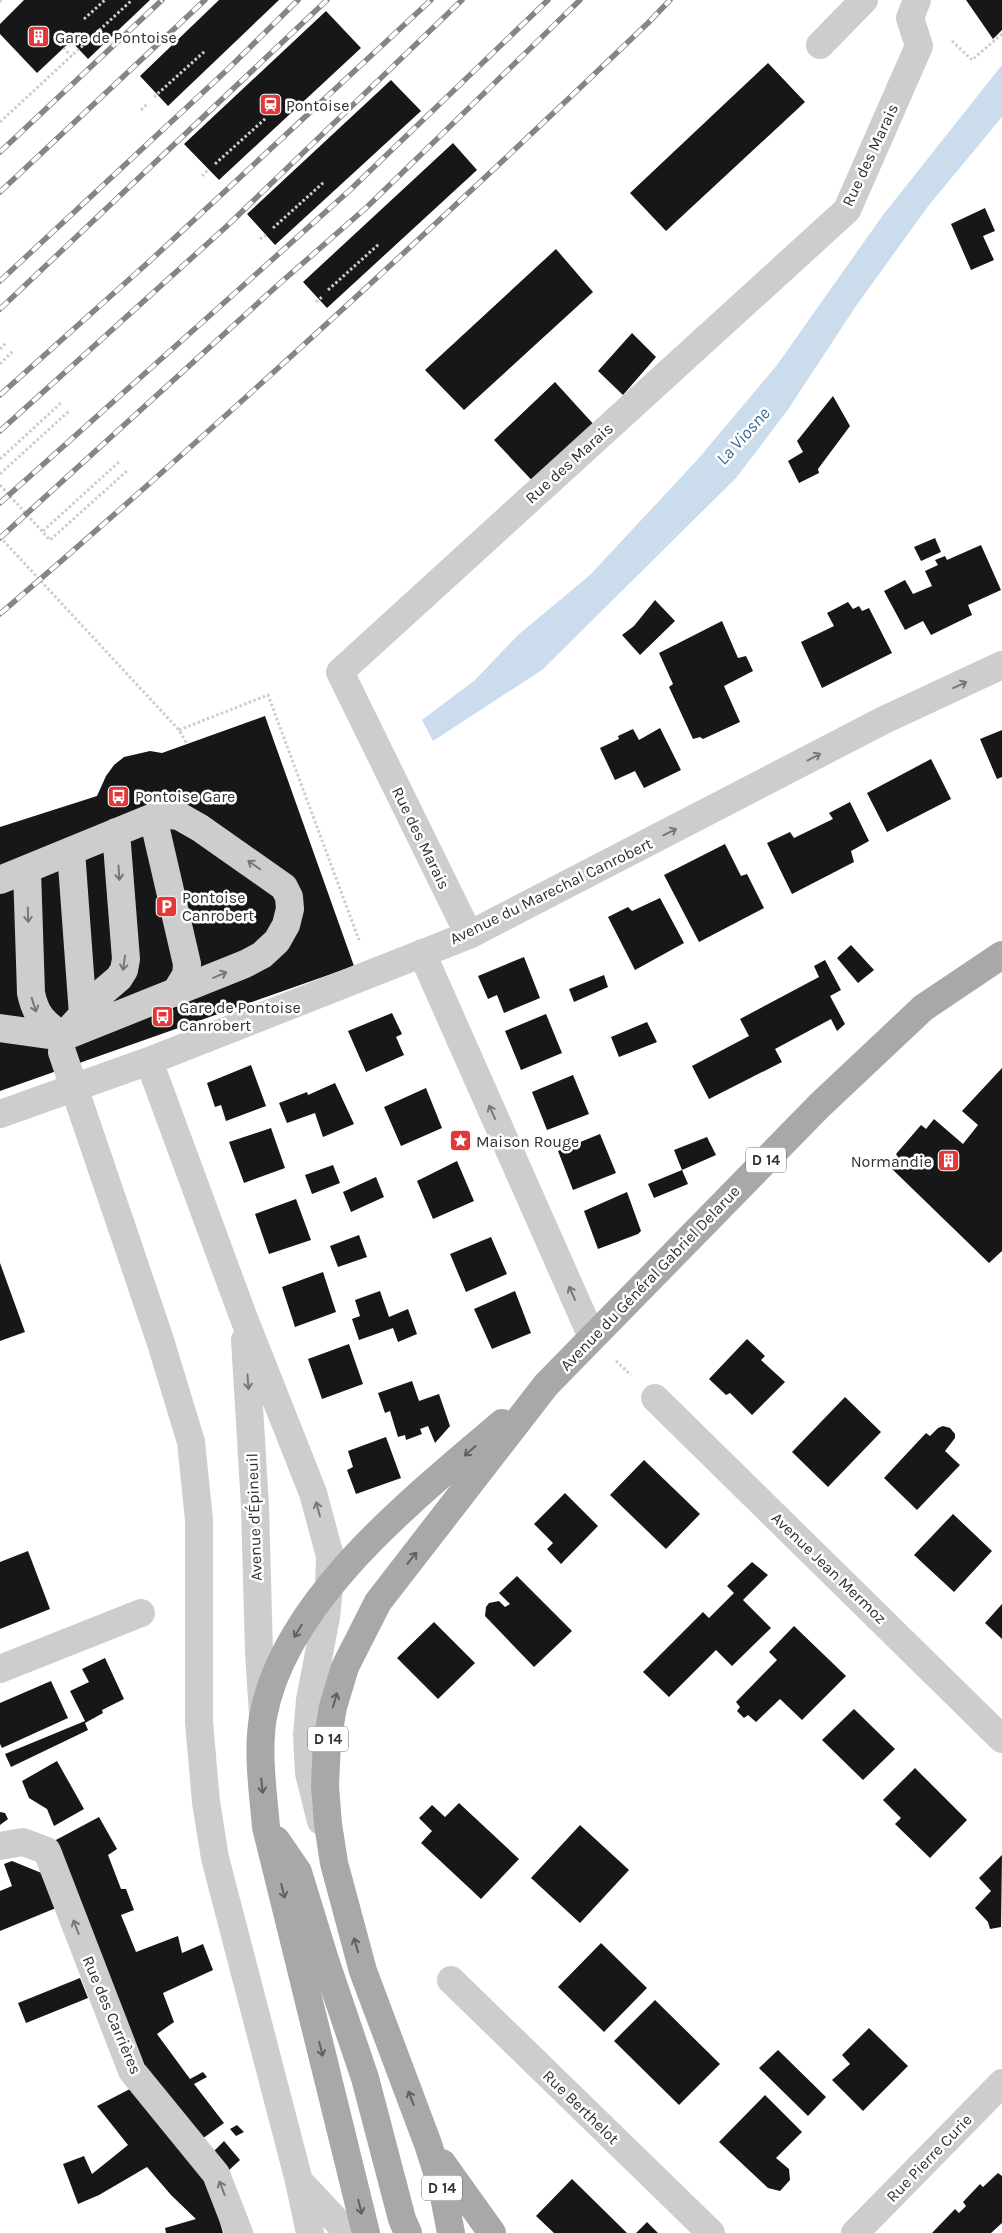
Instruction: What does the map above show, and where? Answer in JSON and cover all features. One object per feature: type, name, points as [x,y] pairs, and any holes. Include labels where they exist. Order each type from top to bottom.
[{"type":"main road","name":"Avenue du Général Gabriel Delarue","points":[[546,1385],[818,1106],[916,1014],[1002,955]]},
{"type":"main road","name":"D 14","points":[[366,2233],[266,1827],[261,1771],[263,1718],[275,1676],[291,1644],[309,1614],[329,1588],[402,1509],[546,1385]]},
{"type":"main road","name":"D 14","points":[[451,2233],[443,2191],[428,2144],[363,1971],[334,1861],[328,1824],[325,1786],[328,1742],[333,1706],[345,1667],[378,1602],[546,1385]]},
{"type":"main road","points":[[266,1827],[298,1872],[325,1960],[365,2078],[402,2219],[408,2233]]},
{"type":"main road","points":[[428,2144],[492,2233]]},
{"type":"street","points":[[820,45],[864,0]]},
{"type":"street","name":"Rue des Marais","points":[[469,935],[340,672],[847,210],[919,46],[910,18],[913,2]]},
{"type":"street","name":"Avenue du Marechal Canrobert","points":[[0,1114],[149,1061],[469,935],[884,720],[1002,665]]},
{"type":"street","points":[[0,880],[161,814],[179,816],[200,828],[284,887],[289,897],[290,909],[286,925],[277,941],[262,955],[62,1045],[0,1028]]},
{"type":"street","points":[[152,818],[187,964],[186,974],[175,994]]},
{"type":"street","points":[[62,1045],[83,1015],[105,990],[119,978],[124,970],[126,959],[116,832]]},
{"type":"street","points":[[71,851],[83,1015]]},
{"type":"street","points":[[27,870],[32,1000],[40,1019],[62,1045],[160,1340],[191,1442],[199,1520],[198,1722],[206,1802],[215,1858],[299,2181],[310,2233]]},
{"type":"street","points":[[422,953],[592,1337]]},
{"type":"street","name":"Avenue d'Épineuil","points":[[149,1061],[244,1316],[314,1493],[330,1556],[326,1618],[310,1700],[307,1735],[309,1773],[334,1861]]},
{"type":"street","name":"Avenue d'Épineuil","points":[[244,1316],[255,1506],[259,1652],[263,1718]]},
{"type":"street","name":"Avenue Jean Mermoz","points":[[655,1398],[1002,1739]]},
{"type":"street","points":[[0,1669],[141,1614]]},
{"type":"street","name":"Rue des Carrières","points":[[0,1846],[23,1842],[47,1851],[132,2071],[216,2174],[239,2233]]},
{"type":"street","name":"Rue Berthelot","points":[[451,1980],[711,2233]]},
{"type":"street","name":"Rue Pierre Curie","points":[[855,2233],[1002,2083]]},
{"type":"street","points":[[299,2181],[348,2233]]},
{"type":"path","points":[[84,19],[105,0]]},
{"type":"path","points":[[0,122],[132,0]]},
{"type":"path","points":[[913,2],[972,60],[1002,34]]},
{"type":"path","points":[[60,44],[72,57]]},
{"type":"path","points":[[154,97],[205,51]]},
{"type":"path","points":[[141,110],[148,103]]},
{"type":"path","points":[[215,164],[266,118]]},
{"type":"path","points":[[202,176],[208,170]]},
{"type":"path","points":[[272,228],[324,182]]},
{"type":"path","points":[[260,239],[266,235]]},
{"type":"path","points":[[328,290],[379,244]]},
{"type":"path","points":[[316,302],[322,297]]},
{"type":"path","points":[[0,349],[7,342]]},
{"type":"path","points":[[0,364],[14,350]]},
{"type":"path","points":[[0,460],[62,402]]},
{"type":"path","points":[[0,474],[69,410]]},
{"type":"path","points":[[42,532],[120,461]]},
{"type":"path","points":[[0,485],[50,540],[128,470]]},
{"type":"path","points":[[0,537],[179,730],[187,744]]},
{"type":"path","points":[[179,730],[268,696],[361,946]]},
{"type":"path","points":[[592,1337],[655,1398]]},
{"type":"water","name":"La Viosne","points":[[1002,65],[1002,117],[929,205],[856,306],[787,411],[736,478],[542,670],[433,741],[422,720],[475,680],[518,635],[590,575],[698,459],[777,365],[883,215]]},
{"type":"building","name":"Gare de Pontoise","points":[[24,0],[150,0],[88,59],[71,41],[37,73],[0,34],[0,24]]},
{"type":"building","points":[[219,0],[279,0],[168,106],[140,76]]},
{"type":"building","points":[[966,0],[1002,0],[1002,30],[993,39]]},
{"type":"building","points":[[326,11],[361,48],[219,180],[184,144]]},
{"type":"building","points":[[768,63],[805,102],[666,231],[630,193]]},
{"type":"building","points":[[391,80],[421,111],[275,245],[247,214]]},
{"type":"building","points":[[453,143],[477,170],[327,308],[303,282]]},
{"type":"building","points":[[985,208],[995,231],[983,236],[994,260],[971,270],[951,224]]},
{"type":"building","points":[[556,249],[593,292],[464,410],[425,370]]},
{"type":"building","points":[[632,333],[656,357],[623,395],[598,371]]},
{"type":"building","points":[[555,382],[596,427],[540,489],[494,440]]},
{"type":"building","points":[[833,396],[850,426],[818,469],[819,473],[799,483],[788,461],[803,452],[797,441]]},
{"type":"building","points":[[935,538],[941,552],[921,561],[914,547]]},
{"type":"building","points":[[981,545],[1001,590],[968,605],[972,615],[931,635],[923,621],[905,630],[884,591],[905,580],[913,594],[932,586],[925,571],[938,565],[935,560],[945,556],[947,560]]},
{"type":"building","points":[[655,600],[675,621],[640,655],[622,635],[634,626]]},
{"type":"building","points":[[848,602],[853,609],[859,606],[862,611],[869,608],[892,653],[822,688],[801,642],[834,626],[827,613]]},
{"type":"building","points":[[722,621],[738,658],[746,656],[753,671],[724,686],[740,722],[703,739],[700,737],[693,739],[669,687],[673,684],[659,653]]},
{"type":"building","name":"Pontoise Canrobert","points":[[265,716],[354,966],[0,1091],[0,827],[97,796],[106,776],[114,765],[124,757],[150,751],[162,753]]},
{"type":"building","points":[[660,728],[681,770],[644,788],[635,771],[615,780],[600,748],[619,739],[618,736],[633,729],[639,740]]},
{"type":"building","points":[[1002,730],[1002,777],[997,779],[980,739]]},
{"type":"building","points":[[931,759],[951,799],[887,832],[867,793]]},
{"type":"building","points":[[850,802],[869,841],[851,851],[854,862],[792,894],[767,843],[790,832],[794,838],[833,819],[829,813]]},
{"type":"building","points":[[725,844],[741,876],[747,874],[764,908],[699,942],[664,875]]},
{"type":"building","points":[[660,898],[684,943],[635,970],[608,917],[628,907],[632,911]]},
{"type":"building","points":[[851,945],[874,970],[858,983],[837,958]]},
{"type":"building","points":[[524,957],[540,998],[504,1013],[497,995],[488,999],[478,976]]},
{"type":"building","points":[[825,960],[841,990],[830,996],[845,1024],[837,1031],[831,1019],[775,1049],[782,1062],[709,1099],[692,1066],[749,1036],[740,1019],[819,977],[814,966]]},
{"type":"building","points":[[604,975],[608,987],[574,1002],[569,989]]},
{"type":"building","points":[[392,1013],[402,1034],[396,1037],[404,1055],[366,1072],[348,1031]]},
{"type":"building","points":[[546,1014],[562,1053],[521,1070],[505,1031]]},
{"type":"building","points":[[647,1022],[657,1042],[619,1057],[611,1037]]},
{"type":"building","points":[[251,1065],[266,1106],[226,1121],[221,1105],[215,1107],[207,1083]]},
{"type":"building","name":"Normandie","points":[[1002,1068],[1002,1251],[989,1263],[889,1166],[898,1157],[896,1154],[921,1125],[926,1129],[934,1119],[963,1144],[978,1125],[962,1111]]},
{"type":"building","points":[[573,1075],[589,1114],[547,1130],[532,1092]]},
{"type":"building","points":[[335,1083],[354,1124],[323,1137],[315,1113],[287,1123],[279,1103],[307,1092],[308,1095]]},
{"type":"building","points":[[426,1088],[442,1128],[401,1146],[384,1107]]},
{"type":"building","points":[[271,1128],[285,1168],[244,1183],[229,1142]]},
{"type":"building","points":[[600,1134],[616,1173],[573,1190],[558,1151]]},
{"type":"building","points":[[707,1137],[716,1155],[682,1170],[674,1150]]},
{"type":"building","points":[[457,1161],[474,1201],[433,1219],[417,1181]]},
{"type":"building","points":[[333,1165],[340,1183],[312,1194],[305,1175]]},
{"type":"building","points":[[682,1170],[688,1184],[654,1198],[648,1184]]},
{"type":"building","points":[[376,1177],[384,1197],[351,1212],[343,1192]]},
{"type":"building","points":[[627,1192],[641,1231],[638,1234],[598,1249],[584,1211]]},
{"type":"building","points":[[296,1199],[311,1240],[269,1254],[255,1214]]},
{"type":"building","points":[[359,1235],[367,1257],[338,1267],[330,1246]]},
{"type":"building","points":[[491,1237],[507,1274],[466,1292],[450,1254]]},
{"type":"building","points":[[0,1263],[25,1332],[0,1341]]},
{"type":"building","points":[[323,1272],[336,1312],[295,1327],[282,1287]]},
{"type":"building","points":[[380,1291],[389,1317],[408,1309],[417,1334],[398,1342],[393,1328],[359,1340],[352,1319],[360,1316],[355,1300]]},
{"type":"building","points":[[515,1291],[531,1333],[492,1349],[474,1309]]},
{"type":"building","points":[[747,1339],[765,1356],[761,1360],[785,1382],[752,1415],[730,1393],[726,1395],[709,1379]]},
{"type":"building","points":[[349,1344],[363,1384],[322,1399],[308,1359]]},
{"type":"building","points":[[412,1381],[419,1401],[439,1394],[450,1426],[435,1443],[428,1426],[420,1429],[422,1434],[406,1440],[405,1435],[398,1437],[390,1411],[385,1413],[378,1393]]},
{"type":"building","points":[[845,1397],[881,1432],[828,1487],[792,1452]]},
{"type":"building","points":[[943,1426],[950,1428],[955,1434],[955,1438],[945,1451],[960,1465],[917,1510],[884,1478],[926,1433],[930,1436]]},
{"type":"building","points":[[386,1437],[401,1478],[356,1494],[347,1470],[353,1467],[348,1451]]},
{"type":"building","points":[[644,1460],[700,1514],[666,1549],[610,1495]]},
{"type":"building","points":[[565,1493],[598,1526],[561,1564],[547,1549],[553,1543],[534,1524]]},
{"type":"building","points":[[953,1514],[992,1551],[954,1592],[914,1555]]},
{"type":"building","points":[[28,1551],[50,1609],[0,1629],[0,1562]]},
{"type":"building","points":[[752,1562],[768,1575],[743,1600],[771,1628],[732,1666],[716,1650],[669,1697],[643,1672],[703,1612],[709,1618],[734,1593],[727,1586]]},
{"type":"building","points":[[517,1576],[572,1631],[534,1667],[485,1616],[486,1607],[489,1603],[499,1601],[505,1607],[510,1604],[499,1593]]},
{"type":"building","points":[[1002,1604],[1002,1639],[985,1623]]},
{"type":"building","points":[[434,1622],[475,1663],[438,1699],[397,1658]]},
{"type":"building","points":[[794,1626],[846,1676],[802,1720],[780,1699],[756,1722],[748,1715],[744,1718],[737,1711],[740,1707],[736,1702],[777,1660],[769,1652]]},
{"type":"building","points":[[105,1658],[124,1699],[102,1710],[103,1713],[85,1723],[88,1730],[11,1767],[5,1754],[85,1721],[70,1691],[89,1682],[82,1669]]},
{"type":"building","points":[[51,1681],[68,1718],[2,1748],[0,1744],[0,1703]]},
{"type":"building","points":[[854,1709],[895,1749],[863,1780],[822,1740]]},
{"type":"building","points":[[57,1761],[84,1809],[54,1826],[47,1809],[29,1798],[22,1781]]},
{"type":"building","points":[[915,1768],[967,1820],[930,1858],[895,1824],[901,1818],[883,1800]]},
{"type":"building","points":[[459,1803],[519,1859],[481,1899],[421,1843],[432,1831],[419,1818],[432,1805],[445,1817]]},
{"type":"building","points":[[0,1812],[5,1813],[8,1819],[0,1825]]},
{"type":"building","points":[[99,1817],[117,1849],[108,1855],[121,1889],[126,1889],[134,1910],[121,1915],[136,1952],[178,1936],[182,1953],[203,1944],[213,1970],[163,1993],[174,2022],[157,2034],[190,2079],[203,2072],[207,2077],[194,2084],[224,2123],[202,2139],[130,2048],[54,1841]]},
{"type":"building","points":[[580,1825],[629,1870],[580,1923],[531,1878]]},
{"type":"building","points":[[1002,1855],[1001,1927],[990,1929],[988,1922],[975,1908],[991,1891],[979,1878]]},
{"type":"building","points":[[12,1861],[44,1874],[56,1908],[0,1931],[0,1891],[12,1886],[4,1864]]},
{"type":"building","points":[[601,1943],[647,1988],[604,2032],[558,1987]]},
{"type":"building","points":[[80,1978],[88,1998],[26,2023],[18,2003]]},
{"type":"building","points":[[655,2000],[720,2064],[679,2105],[614,2041]]},
{"type":"building","points":[[869,2028],[908,2066],[863,2111],[832,2080],[850,2064],[842,2055]]},
{"type":"building","points":[[778,2050],[826,2097],[808,2116],[759,2068]]},
{"type":"building","points":[[130,2089],[203,2177],[214,2201],[223,2233],[166,2233],[165,2228],[196,2219],[171,2195],[147,2167],[99,2195],[78,2204],[63,2164],[84,2156],[92,2174],[128,2145],[97,2106]]},
{"type":"building","points":[[765,2095],[802,2132],[776,2158],[789,2169],[790,2180],[780,2191],[768,2188],[719,2142]]},
{"type":"building","points":[[237,2125],[244,2132],[236,2136],[230,2129]]},
{"type":"building","points":[[224,2141],[240,2160],[228,2171],[212,2153]]},
{"type":"building","points":[[998,2173],[1002,2176],[1002,2223],[991,2233],[932,2233],[955,2209],[959,2213],[966,2206],[963,2202],[980,2184],[983,2187]]},
{"type":"building","points":[[572,2179],[627,2233],[554,2233],[536,2216]]},
{"type":"building","points":[[647,2222],[658,2233],[636,2233]]},
{"type":"railway","points":[[0,152],[162,0]]},
{"type":"railway","points":[[0,192],[205,0]]},
{"type":"railway","points":[[0,281],[227,70],[298,0]]},
{"type":"railway","points":[[0,309],[327,0]]},
{"type":"railway","points":[[0,395],[152,259],[431,0]]},
{"type":"railway","points":[[0,431],[227,226],[462,0]]},
{"type":"railway","points":[[0,503],[349,191],[548,0]]},
{"type":"railway","points":[[0,538],[279,284],[367,207],[580,0]]},
{"type":"railway","points":[[0,614],[328,323],[569,99],[670,0]]},
{"type":"place","name":"Gare de Pontoise","points":[[39,37]]},
{"type":"place","name":"Pontoise","points":[[270,105]]},
{"type":"place","name":"Pontoise Gare","points":[[119,796]]},
{"type":"place","name":"Pontoise Canrobert","points":[[166,906]]},
{"type":"place","name":"Gare de Pontoise Canrobert","points":[[163,1016]]},
{"type":"place","name":"Maison Rouge","points":[[460,1141]]},
{"type":"place","name":"Normandie","points":[[948,1161]]}]
